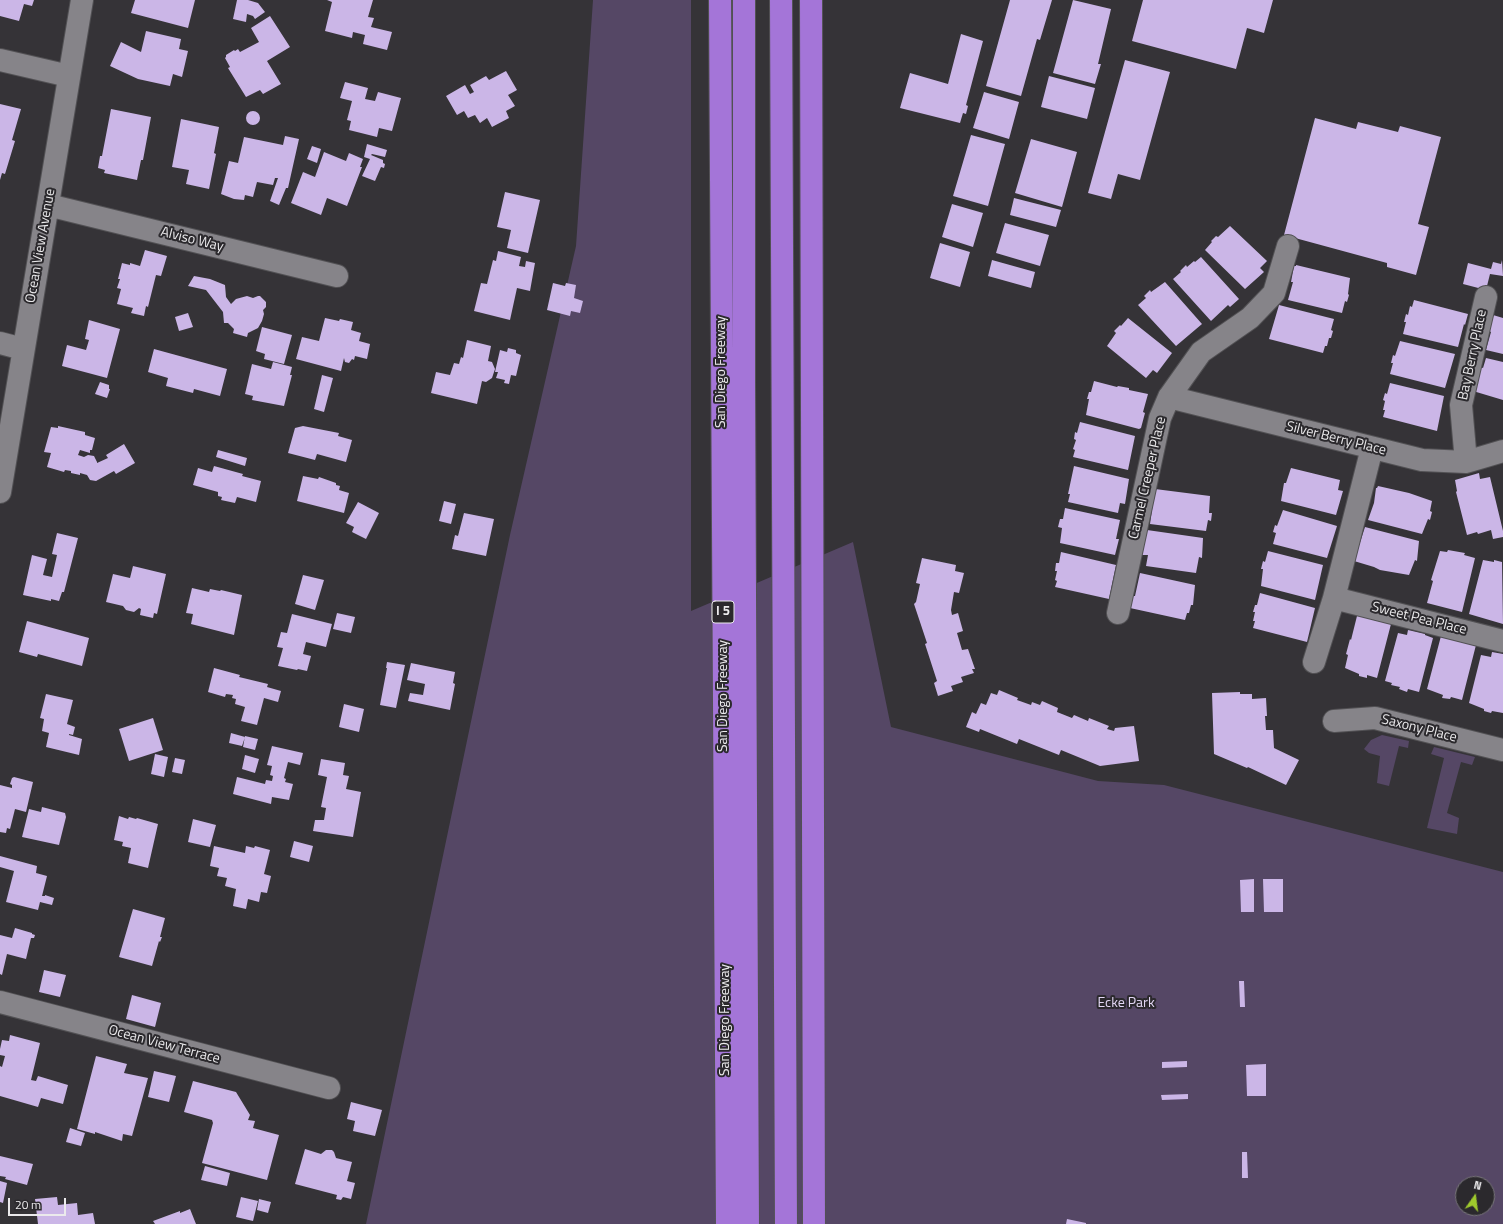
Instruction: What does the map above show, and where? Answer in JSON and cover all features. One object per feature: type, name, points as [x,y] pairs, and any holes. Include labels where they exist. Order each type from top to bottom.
[{"type":"highway","name":"San Diego Freeway","points":[[720,0],[727,1224]]},
{"type":"highway","points":[[744,0],[744,381],[748,1224]]},
{"type":"highway","points":[[781,0],[786,1224]]},
{"type":"highway","points":[[811,0],[814,1224]]},
{"type":"street","name":"Ocean View Avenue","points":[[0,492],[82,0]]},
{"type":"street","points":[[0,60],[69,76]]},
{"type":"street","name":"Alviso Way","points":[[48,205],[337,276]]},
{"type":"street","name":"Carmel Creeper Place","points":[[1118,613],[1160,418],[1169,397],[1201,352],[1250,318],[1274,293],[1288,246]]},
{"type":"street","name":"Bay Berry Place","points":[[1466,462],[1461,405],[1486,297]]},
{"type":"street","points":[[0,343],[23,349]]},
{"type":"street","name":"Silver Berry Place","points":[[1169,397],[1422,460],[1466,462],[1503,451]]},
{"type":"street","points":[[1314,662],[1334,598],[1372,448]]},
{"type":"street","name":"Sweet Pea Place","points":[[1334,598],[1503,641]]},
{"type":"street","name":"Saxony Place","points":[[1334,721],[1375,718],[1503,750]]},
{"type":"street","name":"Ocean View Terrace","points":[[0,1002],[329,1088]]},
{"type":"green space","name":"Ecke Park","points":[[593,0],[691,0],[691,611],[853,542],[891,727],[1098,781],[1164,785],[1503,872],[1503,1224],[366,1224],[510,535],[576,246]]},
{"type":"green space","points":[[1382,735],[1409,741],[1408,748],[1399,746],[1389,786],[1377,783],[1380,756],[1369,753],[1364,749],[1371,740]]},
{"type":"green space","points":[[1434,747],[1475,757],[1472,765],[1461,762],[1447,813],[1459,818],[1457,834],[1427,828],[1444,758],[1431,754]]},
{"type":"building","points":[[0,0],[34,0],[32,6],[24,4],[19,21],[0,16]]},
{"type":"building","points":[[135,0],[195,0],[188,28],[131,13]]},
{"type":"building","points":[[237,0],[248,0],[258,3],[265,12],[255,19],[253,16],[247,14],[246,22],[233,19]]},
{"type":"building","points":[[327,0],[373,0],[368,17],[374,18],[371,27],[392,32],[387,50],[363,44],[365,35],[353,32],[352,38],[325,31],[332,2]]},
{"type":"building","points":[[1010,0],[1052,0],[1040,40],[1037,39],[1021,96],[986,86]]},
{"type":"building","points":[[1073,0],[1111,9],[1098,64],[1101,64],[1095,84],[1053,73]]},
{"type":"building","points":[[1143,0],[1273,0],[1264,33],[1247,28],[1236,69],[1132,41]]},
{"type":"building","points":[[270,16],[290,47],[267,61],[281,84],[263,94],[260,90],[246,97],[228,68],[230,67],[225,58],[226,55],[234,50],[235,51],[238,49],[240,52],[259,42],[251,28]]},
{"type":"building","points":[[146,31],[181,39],[179,49],[188,51],[182,77],[173,74],[170,86],[138,79],[110,66],[121,42],[141,52]]},
{"type":"building","points":[[961,34],[983,41],[966,105],[968,106],[966,114],[963,113],[960,123],[900,108],[910,73],[948,84]]},
{"type":"building","points":[[1125,60],[1170,72],[1140,180],[1118,174],[1111,199],[1088,193]]},
{"type":"building","points":[[506,71],[517,90],[508,95],[515,106],[506,111],[509,118],[492,127],[487,118],[480,123],[475,115],[468,118],[464,111],[457,115],[446,96],[465,85],[470,94],[474,92],[470,85],[486,76],[489,80]]},
{"type":"building","points":[[1049,76],[1095,88],[1087,119],[1041,107]]},
{"type":"building","points":[[345,82],[368,88],[365,99],[375,101],[378,92],[401,98],[392,131],[379,128],[377,137],[349,130],[351,121],[347,120],[352,101],[340,98]]},
{"type":"building","points":[[984,92],[1019,102],[1009,139],[973,128]]},
{"type":"building","points":[[0,104],[21,109],[12,140],[15,141],[5,174],[2,173],[0,180]]},
{"type":"building","points":[[111,109],[151,117],[143,160],[141,160],[137,180],[104,173],[105,170],[98,168],[100,156],[102,156]]},
{"type":"building","points":[[250,111],[256,111],[260,115],[260,121],[256,125],[250,125],[246,121],[246,115]]},
{"type":"building","points":[[1315,118],[1356,129],[1358,122],[1398,132],[1400,126],[1441,137],[1418,224],[1429,227],[1416,275],[1387,267],[1387,263],[1284,235]]},
{"type":"building","points":[[181,119],[219,127],[214,153],[216,154],[209,189],[186,184],[189,170],[172,167]]},
{"type":"building","points":[[971,135],[1005,144],[988,206],[953,196]]},
{"type":"building","points":[[285,136],[299,139],[288,188],[286,188],[279,205],[270,201],[278,178],[275,178],[273,185],[257,182],[253,197],[245,195],[244,200],[234,199],[221,194],[229,161],[238,163],[244,137],[283,145]]},
{"type":"building","points":[[1031,139],[1077,152],[1062,207],[1015,193]]},
{"type":"building","points":[[367,144],[387,150],[385,157],[371,155],[383,160],[383,163],[385,164],[384,168],[381,167],[375,181],[362,176],[370,159],[364,157]]},
{"type":"building","points":[[312,146],[321,149],[317,163],[307,159]]},
{"type":"building","points":[[324,152],[346,161],[349,153],[363,159],[360,167],[362,167],[347,206],[327,198],[321,215],[291,203],[303,172],[315,177]]},
{"type":"building","points":[[505,192],[540,200],[528,253],[507,248],[511,230],[497,227]]},
{"type":"building","points":[[1014,198],[1061,210],[1056,227],[1010,215]]},
{"type":"building","points":[[952,204],[983,213],[973,247],[942,237]]},
{"type":"building","points":[[1005,223],[1049,235],[1040,266],[996,253]]},
{"type":"building","points":[[1230,226],[1267,261],[1260,268],[1264,272],[1245,289],[1205,250],[1216,236],[1218,237]]},
{"type":"building","points":[[940,243],[970,252],[960,287],[930,278]]},
{"type":"building","points":[[145,250],[167,256],[161,276],[156,275],[148,307],[146,306],[144,316],[131,313],[133,308],[117,304],[121,289],[117,288],[122,263],[130,265],[130,263],[140,266]]},
{"type":"building","points":[[498,251],[521,257],[519,266],[525,267],[526,261],[535,263],[530,291],[517,288],[510,320],[474,311],[481,283],[487,284],[493,260],[496,261]]},
{"type":"building","points":[[1201,257],[1239,299],[1230,307],[1228,305],[1211,321],[1173,279],[1186,265],[1187,267]]},
{"type":"building","points":[[992,260],[1035,272],[1031,288],[988,276]]},
{"type":"building","points":[[1502,260],[1503,276],[1490,274],[1486,290],[1463,284],[1468,263],[1491,269],[1493,262],[1501,264]]},
{"type":"building","points":[[1296,265],[1350,278],[1349,295],[1347,302],[1345,301],[1342,313],[1288,300],[1293,282],[1291,282],[1294,266]]},
{"type":"building","points":[[194,276],[210,279],[225,285],[226,297],[231,304],[236,299],[247,296],[253,298],[260,296],[266,302],[266,307],[263,310],[264,314],[258,328],[248,333],[247,337],[233,333],[234,329],[228,323],[224,323],[223,312],[206,290],[188,286]]},
{"type":"building","points":[[1165,282],[1202,324],[1176,346],[1138,305],[1146,298],[1144,296],[1150,290],[1151,292]]},
{"type":"building","points":[[553,283],[565,286],[566,283],[576,285],[574,298],[583,301],[580,313],[571,311],[570,316],[547,310]]},
{"type":"building","points":[[1414,300],[1468,314],[1458,347],[1403,334],[1406,314],[1408,315],[1410,306],[1412,307]]},
{"type":"building","points":[[1279,305],[1334,319],[1331,330],[1333,331],[1331,338],[1329,338],[1323,353],[1269,339]]},
{"type":"building","points":[[188,313],[193,327],[179,331],[175,317]]},
{"type":"building","points":[[1493,315],[1503,318],[1503,354],[1486,350],[1491,332],[1489,331]]},
{"type":"building","points":[[325,318],[353,322],[351,330],[361,333],[359,341],[370,344],[367,359],[355,356],[354,360],[352,359],[349,363],[345,362],[344,358],[341,371],[296,359],[302,337],[319,341]]},
{"type":"building","points":[[1128,318],[1172,353],[1157,373],[1153,370],[1146,378],[1107,346],[1116,333],[1114,331]]},
{"type":"building","points":[[89,320],[120,329],[107,378],[62,366],[67,345],[86,350],[89,340],[85,339]]},
{"type":"building","points":[[262,327],[292,335],[284,364],[264,359],[265,354],[256,351]]},
{"type":"building","points":[[467,340],[491,346],[488,361],[492,362],[495,369],[492,378],[486,382],[482,381],[477,404],[431,393],[436,372],[450,375],[454,363],[459,364],[461,357],[463,358]]},
{"type":"building","points":[[1400,341],[1455,354],[1445,388],[1390,374],[1393,363],[1391,363],[1393,355],[1395,356]]},
{"type":"building","points":[[508,348],[516,350],[516,353],[521,355],[516,376],[511,375],[509,384],[504,383],[505,380],[496,378],[498,372],[495,372],[500,350],[507,352]]},
{"type":"building","points":[[154,349],[227,369],[220,396],[194,389],[193,393],[166,386],[168,378],[148,372]]},
{"type":"building","points":[[1486,358],[1503,362],[1503,400],[1473,391],[1478,366],[1483,368]]},
{"type":"building","points":[[273,362],[292,367],[290,375],[292,375],[284,406],[252,400],[253,396],[245,394],[252,364],[271,369]]},
{"type":"building","points":[[322,375],[333,378],[324,412],[314,409]]},
{"type":"building","points":[[1094,381],[1117,387],[1129,388],[1129,390],[1148,394],[1143,412],[1145,413],[1141,428],[1139,429],[1086,415],[1089,399],[1087,399]]},
{"type":"building","points":[[100,382],[109,385],[110,389],[107,398],[95,394]]},
{"type":"building","points":[[1390,383],[1444,396],[1437,431],[1383,417],[1385,401],[1383,400],[1385,393],[1387,394]]},
{"type":"building","points":[[1080,422],[1135,436],[1128,470],[1073,457],[1075,450],[1073,449],[1076,440],[1074,439],[1075,432],[1077,433]]},
{"type":"building","points":[[58,426],[85,432],[85,435],[95,438],[90,453],[80,450],[78,455],[84,457],[88,455],[94,456],[97,463],[108,458],[106,455],[124,444],[135,463],[116,474],[114,471],[96,481],[90,480],[87,475],[80,473],[80,475],[71,473],[71,471],[65,470],[64,472],[47,467],[51,453],[44,452],[51,427],[58,428]]},
{"type":"building","points":[[303,426],[339,433],[338,436],[352,440],[346,462],[317,454],[315,460],[288,453],[295,428]]},
{"type":"building","points":[[218,450],[247,458],[245,466],[216,457]]},
{"type":"building","points":[[214,466],[261,481],[256,502],[237,497],[235,503],[221,500],[222,497],[218,496],[218,492],[193,485],[198,468],[212,472]]},
{"type":"building","points":[[1074,466],[1129,479],[1125,504],[1120,503],[1118,513],[1068,502],[1070,494],[1068,494]]},
{"type":"building","points":[[1291,468],[1340,480],[1338,490],[1343,491],[1336,515],[1281,501],[1284,483],[1286,483]]},
{"type":"building","points":[[1479,473],[1480,479],[1490,477],[1503,531],[1503,537],[1493,539],[1491,530],[1478,534],[1477,532],[1467,535],[1456,492],[1455,480]]},
{"type":"building","points":[[303,476],[318,479],[319,477],[336,483],[336,485],[340,486],[339,490],[349,493],[344,513],[297,501]]},
{"type":"building","points":[[1378,486],[1409,493],[1432,501],[1430,520],[1428,519],[1422,534],[1368,520],[1374,503],[1376,488]]},
{"type":"building","points":[[1155,489],[1210,496],[1209,513],[1212,513],[1211,521],[1208,520],[1206,531],[1150,524]]},
{"type":"building","points":[[444,501],[456,504],[451,524],[439,521]]},
{"type":"building","points":[[358,502],[379,513],[366,539],[352,532],[354,527],[346,523]]},
{"type":"building","points":[[1065,508],[1120,520],[1116,539],[1119,539],[1115,555],[1060,543],[1062,528],[1058,527],[1060,519],[1063,519]]},
{"type":"building","points":[[1283,510],[1337,526],[1327,558],[1273,544],[1276,533],[1273,532],[1275,525],[1277,526]]},
{"type":"building","points":[[464,513],[494,519],[486,556],[452,549],[455,535],[458,536]]},
{"type":"building","points":[[1365,527],[1419,541],[1417,561],[1415,560],[1409,575],[1380,570],[1354,561]]},
{"type":"building","points":[[1147,530],[1203,538],[1202,558],[1199,557],[1196,573],[1146,566],[1148,555],[1142,555]]},
{"type":"building","points":[[57,533],[78,538],[64,592],[62,592],[59,601],[51,599],[51,601],[23,595],[32,555],[47,559],[43,575],[52,577],[57,555],[52,554]]},
{"type":"building","points":[[1448,550],[1465,553],[1464,555],[1475,558],[1462,612],[1427,603],[1433,581],[1431,580],[1440,551],[1447,552]]},
{"type":"building","points":[[1268,551],[1323,565],[1315,600],[1261,586],[1263,569],[1261,569]]},
{"type":"building","points":[[1061,552],[1116,565],[1109,599],[1055,587],[1057,581],[1055,580],[1057,571],[1055,571],[1056,563],[1059,563]]},
{"type":"building","points":[[922,558],[956,565],[955,571],[964,573],[959,593],[954,592],[951,610],[952,615],[958,613],[963,631],[957,633],[962,650],[968,649],[975,669],[972,669],[974,673],[961,677],[963,682],[951,686],[953,691],[938,696],[934,683],[937,681],[925,644],[927,643],[914,604],[916,602],[920,584],[916,583]]},
{"type":"building","points":[[1483,560],[1502,562],[1503,624],[1469,614]]},
{"type":"building","points":[[133,566],[166,574],[157,614],[154,613],[153,618],[140,615],[141,609],[139,608],[134,612],[126,610],[123,606],[106,602],[113,574],[130,578]]},
{"type":"building","points":[[1140,573],[1195,585],[1193,605],[1191,605],[1185,620],[1130,608],[1133,596],[1135,596]]},
{"type":"building","points":[[303,575],[324,580],[315,610],[295,604]]},
{"type":"building","points":[[192,588],[209,592],[210,589],[221,590],[242,595],[234,635],[191,624],[193,614],[186,613]]},
{"type":"building","points":[[1260,593],[1315,608],[1307,642],[1253,628],[1255,612],[1253,612],[1255,605],[1257,605]]},
{"type":"building","points":[[337,613],[355,617],[351,633],[333,629]]},
{"type":"building","points":[[1359,613],[1374,618],[1374,620],[1391,624],[1377,678],[1367,675],[1367,678],[1359,676],[1359,674],[1345,668],[1348,655],[1346,654]]},
{"type":"building","points":[[292,614],[332,624],[326,647],[306,642],[303,654],[311,656],[307,671],[278,666],[283,648],[277,647],[281,632],[287,633]]},
{"type":"building","points":[[27,621],[89,638],[82,666],[38,654],[37,657],[19,652]]},
{"type":"building","points":[[1408,630],[1425,634],[1433,638],[1419,692],[1408,689],[1407,692],[1399,689],[1400,687],[1391,685],[1392,683],[1385,681],[1398,633],[1407,635]]},
{"type":"building","points":[[1441,636],[1476,645],[1462,700],[1451,697],[1450,699],[1442,698],[1443,695],[1427,689]]},
{"type":"building","points":[[1492,652],[1503,654],[1503,713],[1492,711],[1491,713],[1484,711],[1484,709],[1469,703],[1481,655],[1491,657]]},
{"type":"building","points":[[387,662],[405,665],[396,708],[380,705]]},
{"type":"building","points":[[411,663],[455,672],[453,683],[455,684],[450,710],[408,701],[410,693],[423,695],[425,684],[407,680]]},
{"type":"building","points":[[214,668],[240,675],[239,677],[268,684],[267,687],[281,691],[278,702],[264,698],[257,725],[241,721],[245,707],[235,704],[236,699],[232,698],[233,695],[226,694],[225,697],[208,692]]},
{"type":"building","points":[[999,690],[1018,698],[1017,700],[1031,705],[1032,702],[1040,705],[1042,701],[1058,708],[1057,712],[1072,718],[1074,715],[1088,721],[1089,718],[1109,726],[1107,729],[1114,731],[1115,728],[1134,726],[1139,761],[1100,766],[1061,750],[1059,755],[1019,739],[1017,744],[980,729],[979,732],[966,727],[972,712],[976,714],[981,703],[986,705],[991,693],[997,695]]},
{"type":"building","points":[[1240,692],[1240,694],[1252,694],[1252,699],[1266,698],[1266,730],[1273,730],[1274,748],[1299,760],[1286,785],[1248,767],[1247,768],[1214,754],[1212,693]]},
{"type":"building","points":[[46,694],[73,700],[67,724],[75,727],[73,735],[69,735],[82,739],[79,755],[46,747],[49,733],[42,731],[44,719],[40,718]]},
{"type":"building","points":[[344,704],[364,709],[359,732],[339,727]]},
{"type":"building","points":[[153,718],[163,750],[129,761],[119,729]]},
{"type":"building","points":[[231,733],[245,737],[242,746],[229,743]]},
{"type":"building","points":[[245,736],[258,739],[255,750],[243,747]]},
{"type":"building","points":[[272,746],[303,753],[300,765],[288,762],[284,778],[286,779],[285,782],[293,784],[289,800],[272,797],[271,804],[233,794],[237,777],[265,784],[266,780],[272,781],[273,776],[270,775],[272,766],[267,765]]},
{"type":"building","points":[[155,754],[168,757],[164,777],[151,774]]},
{"type":"building","points":[[245,755],[259,759],[255,773],[242,769]]},
{"type":"building","points":[[175,758],[185,760],[182,774],[172,772]]},
{"type":"building","points":[[321,759],[345,763],[343,775],[349,776],[346,789],[361,792],[353,837],[313,831],[315,820],[324,820],[326,808],[321,807],[327,777],[318,775]]},
{"type":"building","points":[[14,777],[33,782],[26,812],[15,809],[10,829],[7,828],[6,833],[0,832],[0,785],[12,788],[12,785],[10,784],[12,778]]},
{"type":"building","points":[[42,807],[65,813],[66,817],[59,845],[22,837],[29,809],[41,812]]},
{"type":"building","points":[[119,816],[128,819],[129,817],[137,818],[158,824],[148,868],[128,863],[131,848],[122,846],[123,842],[114,840]]},
{"type":"building","points":[[193,819],[216,825],[210,847],[188,842]]},
{"type":"building","points":[[294,841],[313,846],[309,862],[290,857]]},
{"type":"building","points":[[214,846],[245,853],[246,846],[254,848],[255,846],[270,850],[264,874],[271,876],[267,893],[261,892],[259,902],[248,899],[246,909],[233,906],[236,889],[225,886],[227,878],[217,876],[219,868],[210,866]]},
{"type":"building","points":[[0,856],[37,866],[36,873],[47,876],[42,896],[45,895],[54,898],[52,905],[40,902],[38,910],[6,902],[14,871],[0,867]]},
{"type":"building","points":[[1254,879],[1254,912],[1241,912],[1240,880]]},
{"type":"building","points":[[1263,879],[1283,879],[1283,912],[1264,912]]},
{"type":"building","points":[[133,909],[165,918],[160,937],[162,937],[160,942],[159,941],[152,966],[119,957]]},
{"type":"building","points":[[15,928],[35,935],[34,938],[31,938],[26,959],[7,954],[2,975],[0,974],[0,935],[12,938]]},
{"type":"building","points":[[44,970],[66,975],[60,997],[39,992]]},
{"type":"building","points":[[1239,981],[1244,981],[1245,1007],[1240,1007]]},
{"type":"building","points":[[132,995],[161,1003],[155,1027],[126,1019]]},
{"type":"building","points":[[10,1035],[40,1043],[31,1080],[36,1081],[38,1076],[68,1085],[63,1104],[41,1098],[38,1107],[0,1096],[0,1066],[2,1067],[5,1056],[0,1055],[0,1049],[2,1040],[9,1041]]},
{"type":"building","points":[[96,1056],[127,1064],[124,1073],[148,1078],[132,1136],[123,1134],[122,1141],[95,1132],[95,1134],[77,1129]]},
{"type":"building","points":[[1187,1061],[1187,1067],[1162,1068],[1162,1062]]},
{"type":"building","points":[[1266,1064],[1266,1096],[1247,1096],[1246,1065]]},
{"type":"building","points":[[154,1071],[176,1076],[169,1102],[148,1097]]},
{"type":"building","points":[[193,1081],[236,1092],[250,1115],[248,1120],[255,1121],[253,1128],[279,1135],[267,1180],[202,1163],[213,1123],[212,1120],[184,1112]]},
{"type":"building","points":[[1188,1094],[1188,1099],[1162,1100],[1161,1095]]},
{"type":"building","points":[[351,1102],[382,1110],[375,1136],[353,1131],[355,1121],[347,1119]]},
{"type":"building","points":[[70,1128],[85,1133],[81,1146],[66,1142]]},
{"type":"building","points":[[305,1149],[321,1154],[326,1150],[332,1150],[336,1158],[352,1162],[347,1181],[355,1183],[351,1199],[343,1197],[341,1200],[336,1199],[337,1195],[295,1184]]},
{"type":"building","points":[[1242,1152],[1247,1152],[1248,1178],[1242,1178]]},
{"type":"building","points":[[0,1156],[33,1164],[27,1185],[5,1179],[6,1177],[0,1176]]},
{"type":"building","points":[[205,1166],[230,1173],[227,1186],[201,1180]]},
{"type":"building","points":[[0,1181],[7,1183],[3,1203],[0,1202]]},
{"type":"building","points":[[57,1197],[58,1205],[77,1203],[78,1215],[93,1213],[95,1224],[38,1224],[35,1199]]},
{"type":"building","points":[[241,1197],[258,1201],[253,1221],[236,1217]]},
{"type":"building","points":[[259,1199],[271,1202],[268,1213],[257,1210]]},
{"type":"building","points":[[190,1209],[196,1224],[155,1224],[153,1221],[180,1211],[180,1213]]},
{"type":"building","points":[[1067,1219],[1086,1223],[1086,1224],[1066,1224]]}]
